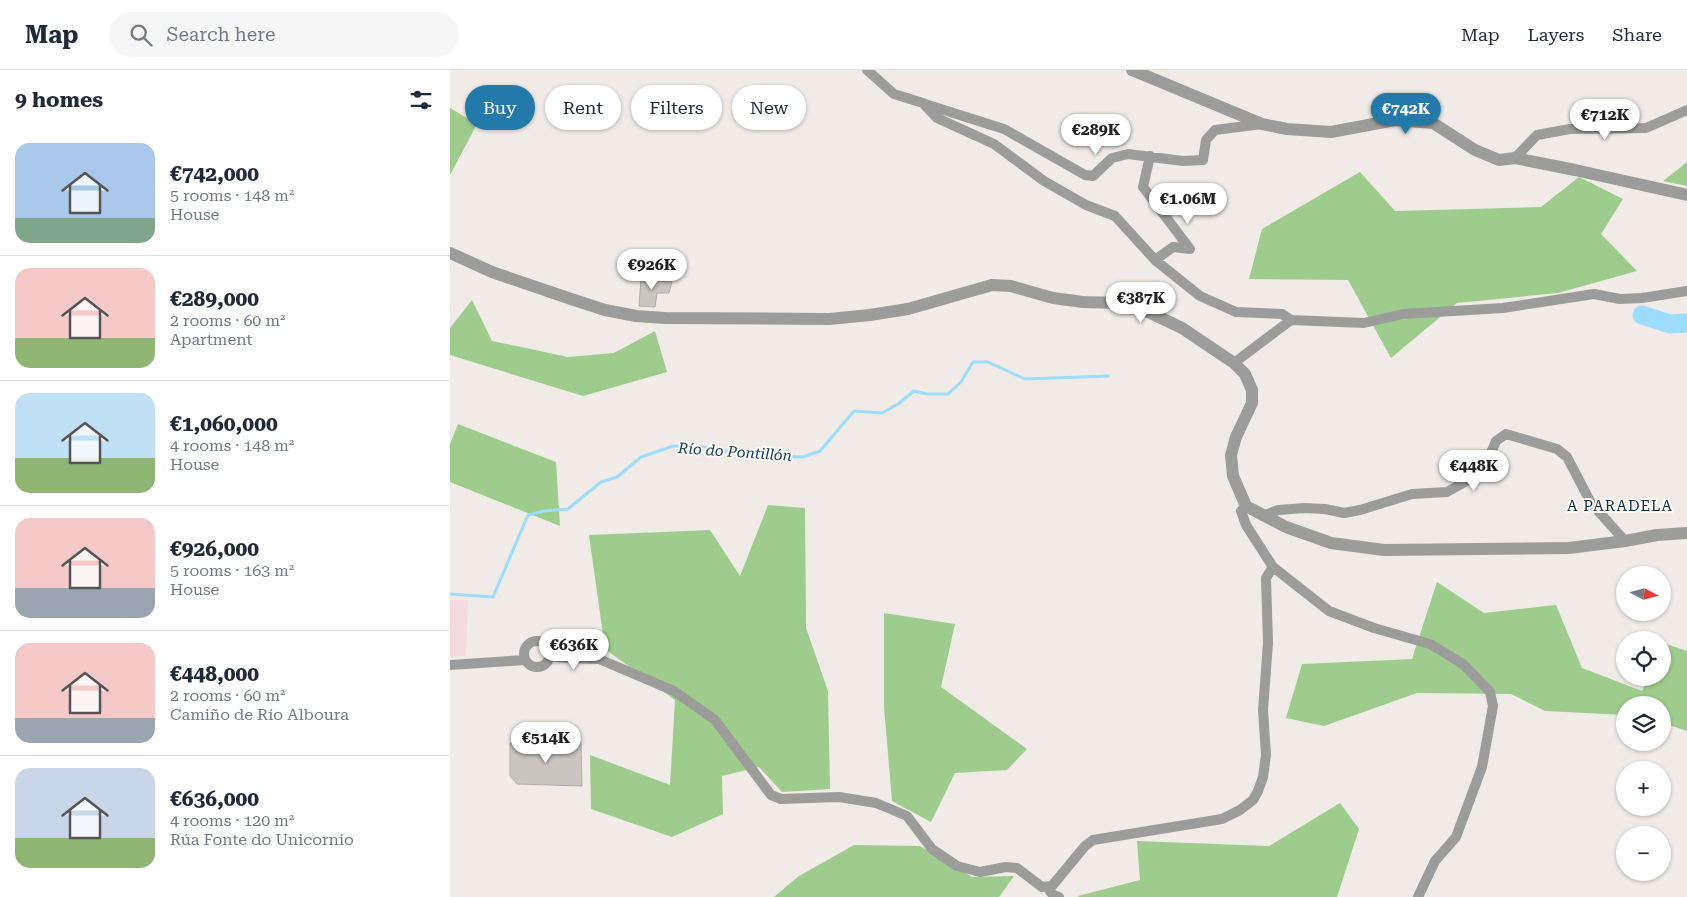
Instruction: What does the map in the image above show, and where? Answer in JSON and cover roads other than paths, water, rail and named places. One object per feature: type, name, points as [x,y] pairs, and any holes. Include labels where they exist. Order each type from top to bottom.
[{"type":"street","points":[[867,70],[894,94],[1004,130],[1085,175],[1093,176],[1112,158],[1128,154],[1183,161],[1203,160],[1206,140],[1215,130],[1262,124]]},
{"type":"street","points":[[1132,70],[1262,124],[1287,129],[1331,132],[1394,120],[1433,123],[1474,150],[1499,160],[1515,158],[1687,195]]},
{"type":"street","points":[[923,103],[938,118],[994,144],[1044,181],[1086,205],[1115,216],[1156,260],[1200,296],[1236,312],[1282,314],[1291,320],[1364,323],[1403,314],[1502,308],[1594,294],[1620,299],[1687,292]]},
{"type":"street","points":[[1515,158],[1537,135],[1570,129],[1646,128],[1687,110]]},
{"type":"street","points":[[1150,156],[1143,187],[1190,249],[1172,247],[1156,260]]},
{"type":"street","points":[[450,253],[492,272],[571,299],[605,310],[636,316],[665,318],[829,319],[870,316],[908,309],[992,285],[1011,286],[1054,298],[1083,302],[1119,303],[1140,308],[1182,328],[1234,363],[1245,374],[1252,390],[1252,403],[1236,437],[1231,455],[1233,476],[1246,506],[1286,528],[1331,543],[1384,550],[1569,548],[1658,535],[1687,533]]},
{"type":"street","points":[[1234,363],[1291,320]]},
{"type":"street","points":[[1263,516],[1278,510],[1304,508],[1325,509],[1344,513],[1412,494],[1447,492],[1483,472],[1496,441],[1506,434],[1556,449],[1567,457],[1591,503],[1626,541]]},
{"type":"street","points":[[1246,506],[1241,511],[1246,525],[1273,567],[1328,611],[1374,628],[1430,644],[1463,664],[1490,692],[1492,706],[1482,767],[1456,837],[1435,861],[1418,897]]},
{"type":"street","points":[[551,656],[599,659],[674,691],[715,720],[771,795],[781,799],[839,797],[876,802],[907,816],[932,849],[957,866],[980,872],[1006,867],[1017,868],[1036,883],[1049,887],[1058,880],[1085,846],[1093,840],[1222,819],[1240,810],[1253,800],[1264,777],[1266,755],[1264,710],[1268,643],[1266,578],[1273,567]]},
{"type":"street","points":[[538,640],[546,644],[551,651],[551,656],[547,663],[540,667],[531,666],[525,660],[524,655],[526,646],[538,640]]},
{"type":"street","points":[[450,665],[525,660]]},
{"type":"street","points":[[1049,887],[1049,891],[1058,897]]},
{"type":"waterway","points":[[1642,315],[1670,324],[1687,323]]},
{"type":"waterway","name":"Río do Pontillón","points":[[450,594],[493,597],[528,515],[544,511],[568,509],[601,482],[617,477],[641,457],[673,446],[698,446],[732,452],[803,457],[820,451],[854,411],[882,413],[898,404],[914,391],[927,394],[948,394],[961,382],[973,362],[988,362],[1025,379],[1108,376]]},
{"type":"district","name":"A PARADELA","points":[[1620,506]]}]
